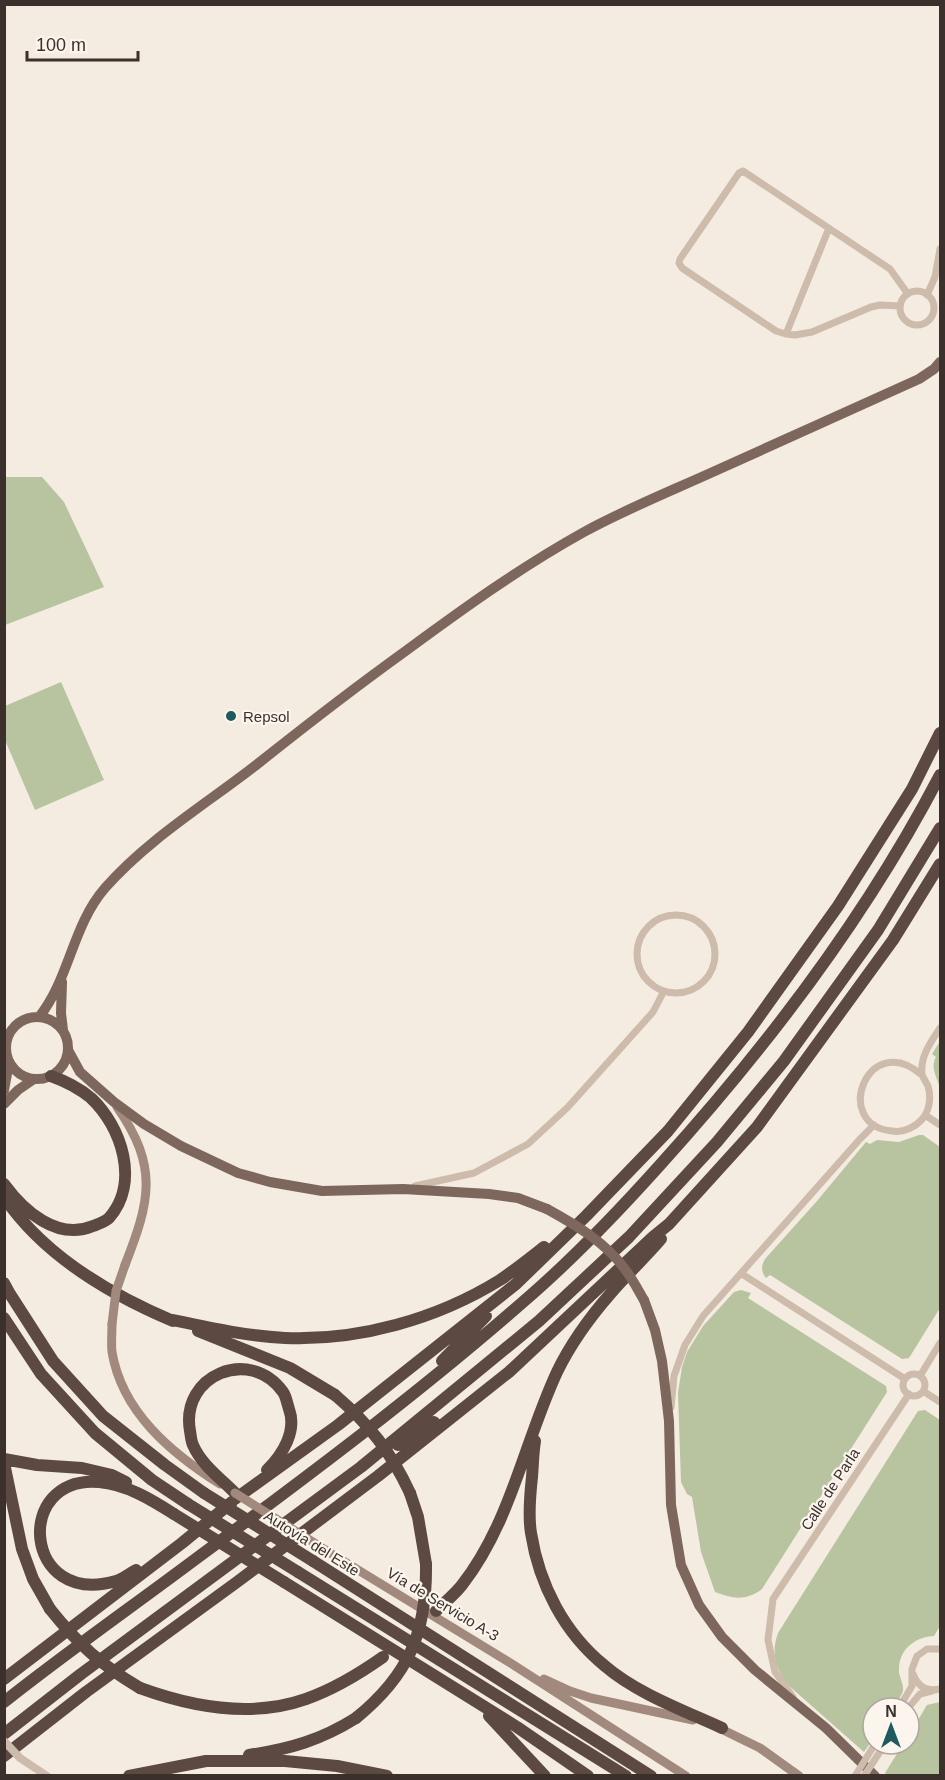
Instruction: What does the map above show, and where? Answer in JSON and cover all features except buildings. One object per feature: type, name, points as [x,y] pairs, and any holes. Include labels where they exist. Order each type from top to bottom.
[{"type":"highway","points":[[880,841],[940,721]]},
{"type":"highway","points":[[349,1444],[448,1355],[668,1131],[748,1032],[838,906],[880,841],[940,735]]},
{"type":"highway","points":[[4,1702],[349,1444],[441,1371],[526,1300],[610,1220],[696,1125],[763,1046],[856,917],[898,850],[940,775]]},
{"type":"highway","points":[[4,1734],[81,1674],[361,1467],[539,1321],[630,1237],[717,1142],[784,1061],[878,930],[940,828]]},
{"type":"highway","points":[[4,1756],[86,1692],[378,1476],[509,1372],[669,1224],[757,1127],[893,940],[940,864]]},
{"type":"highway","points":[[4,1184],[28,1212],[56,1228],[72,1230],[88,1228],[108,1220],[124,1189],[126,1170],[121,1147],[110,1122],[91,1098],[70,1083],[51,1076]]},
{"type":"highway","points":[[4,1197],[38,1237],[63,1261],[125,1299],[290,1368],[334,1395],[368,1426],[393,1458],[410,1493],[421,1528],[426,1564],[424,1608],[417,1635],[405,1662],[377,1701],[337,1731],[310,1742],[278,1751],[206,1761],[129,1776]]},
{"type":"highway","points":[[168,1318],[226,1331],[286,1338],[334,1336],[371,1331],[408,1322],[450,1306],[490,1285],[586,1216]]},
{"type":"highway","points":[[436,1611],[462,1586],[487,1547],[510,1500],[529,1442],[558,1372],[581,1330],[611,1292],[660,1240],[669,1224]]},
{"type":"highway","name":"Autovía del Este","points":[[4,1283],[53,1361],[103,1416],[165,1465],[204,1493],[651,1776]]},
{"type":"highway","points":[[235,1496],[339,1425],[516,1284]]},
{"type":"highway","points":[[4,1318],[41,1374],[94,1433],[152,1480],[626,1776]]},
{"type":"highway","points":[[4,1679],[182,1544],[271,1466],[282,1453],[290,1436],[291,1415],[284,1393],[272,1380],[258,1372],[238,1369],[221,1373],[205,1382],[194,1396],[188,1419],[192,1444],[205,1464],[235,1496]]},
{"type":"highway","points":[[361,1467],[428,1427],[509,1372]]},
{"type":"highway","points":[[541,1413],[534,1448],[530,1500],[531,1532],[542,1580],[560,1615],[581,1645],[606,1667],[632,1685],[722,1728]]},
{"type":"highway","points":[[149,1498],[138,1487],[112,1476],[82,1468],[4,1461],[22,1549],[33,1579],[50,1609],[73,1638],[94,1658],[116,1674],[140,1688],[167,1698],[219,1708],[248,1709],[305,1700],[334,1687],[383,1657]]},
{"type":"highway","points":[[182,1544],[118,1580],[92,1585],[65,1579],[52,1567],[42,1549],[39,1527],[46,1506],[63,1489],[79,1483],[99,1482],[116,1485],[149,1498],[465,1696],[517,1726],[588,1776]]},
{"type":"highway","points":[[465,1696],[498,1724],[545,1776]]},
{"type":"highway","points":[[206,1761],[285,1761],[337,1766],[387,1776]]},
{"type":"main road","points":[[39,1017],[52,998],[64,973],[74,943],[92,905],[122,870],[205,802],[467,606],[528,565],[586,531],[919,379],[940,362]]},
{"type":"main road","points":[[9,1063],[25,1077],[34,1079],[51,1076],[65,1062],[68,1050],[63,1030],[61,995],[64,973]]},
{"type":"main road","points":[[4,1090],[9,1063],[5,1047],[9,1032],[19,1022],[39,1017],[56,1023],[63,1030]]},
{"type":"main road","points":[[68,1050],[80,1072],[114,1102],[144,1124],[180,1146],[238,1173],[270,1182],[322,1191],[403,1189],[518,1198],[547,1209],[577,1226],[603,1245],[624,1268],[644,1300],[655,1330],[662,1361],[669,1421],[671,1505],[681,1565],[699,1605],[722,1636],[755,1670],[826,1728],[875,1776]]},
{"type":"main road","points":[[4,1104],[34,1079]]},
{"type":"main road","name":"Vía de Servicio A-3","points":[[114,1102],[131,1126],[140,1146],[146,1168],[146,1190],[138,1231],[116,1291],[112,1351],[117,1373],[126,1395],[158,1437],[194,1467],[235,1496],[512,1664],[686,1776]]},
{"type":"main road","points":[[512,1664],[570,1691],[591,1698],[684,1717],[722,1728],[760,1748],[799,1776]]},
{"type":"street","points":[[900,306],[880,304],[812,332],[786,334],[767,326],[682,268],[680,259],[740,173],[744,171],[890,269],[908,294]]},
{"type":"street","points":[[786,334],[829,228]]},
{"type":"street","points":[[927,295],[938,269],[940,249]]},
{"type":"street","points":[[918,291],[927,295],[937,302],[930,319],[926,323],[916,325],[906,321],[902,317],[900,306],[904,297],[918,291]]},
{"type":"street","points":[[670,915],[696,920],[706,929],[714,948],[711,970],[697,986],[686,991],[664,991],[652,985],[643,975],[638,963],[637,950],[640,938],[647,927],[658,919],[670,915]]},
{"type":"street","points":[[403,1189],[474,1173],[528,1144],[568,1107],[652,1012],[664,991]]},
{"type":"street","points":[[922,1075],[927,1048],[940,1028]]},
{"type":"street","points":[[890,1063],[902,1063],[913,1067],[928,1084],[929,1106],[925,1115],[907,1130],[896,1132],[874,1125],[866,1117],[861,1106],[860,1095],[869,1074],[879,1066],[890,1063]]},
{"type":"street","points":[[925,1115],[940,1125]]},
{"type":"street","points":[[669,1421],[674,1376],[685,1345],[704,1316],[874,1125]]},
{"type":"street","points":[[742,1274],[905,1380]]},
{"type":"street","points":[[920,1376],[940,1343]]},
{"type":"street","points":[[911,1374],[920,1376],[925,1382],[923,1391],[917,1395],[909,1394],[904,1386],[905,1380],[911,1374]]},
{"type":"street","points":[[923,1391],[940,1402]]},
{"type":"street","name":"Calle de Parla","points":[[798,1704],[775,1672],[768,1640],[773,1599],[909,1394]]},
{"type":"street","points":[[906,1696],[912,1686],[912,1669],[916,1656],[933,1648],[940,1649]]},
{"type":"street","points":[[912,1669],[917,1682],[925,1688],[937,1690]]},
{"type":"street","points":[[919,1696],[937,1690]]},
{"type":"street","points":[[4,1741],[20,1758],[47,1776]]},
{"type":"street","points":[[855,1776],[868,1756]]},
{"type":"street","points":[[864,1776],[877,1756]]},
{"type":"green space","points":[[5,477],[42,477],[64,502],[104,587],[5,625]]},
{"type":"green space","points":[[61,682],[104,780],[35,810],[5,740],[5,706]]},
{"type":"green space","points":[[940,1041],[940,1088],[934,1069],[936,1057],[932,1054]]},
{"type":"green space","points":[[923,1135],[940,1147],[940,1308],[909,1358],[902,1359],[770,1275],[766,1278],[762,1267],[765,1259],[866,1142],[870,1144],[877,1140],[899,1142]]},
{"type":"green space","points":[[741,1290],[751,1293],[748,1298],[886,1386],[887,1392],[762,1589],[750,1596],[739,1598],[715,1592],[701,1552],[692,1497],[687,1494],[681,1482],[678,1393],[687,1352],[703,1326],[734,1292]]},
{"type":"green space","points":[[925,1410],[940,1420],[940,1626],[934,1636],[915,1641],[902,1655],[899,1671],[903,1691],[900,1696],[861,1696],[861,1749],[788,1685],[777,1667],[776,1640],[778,1633],[918,1411]]},
{"type":"green space","points":[[940,1702],[940,1775],[887,1775],[885,1773],[896,1756],[921,1756],[921,1715],[927,1705]]},
{"type":"place","name":"Repsol","points":[[231,716]]}]
